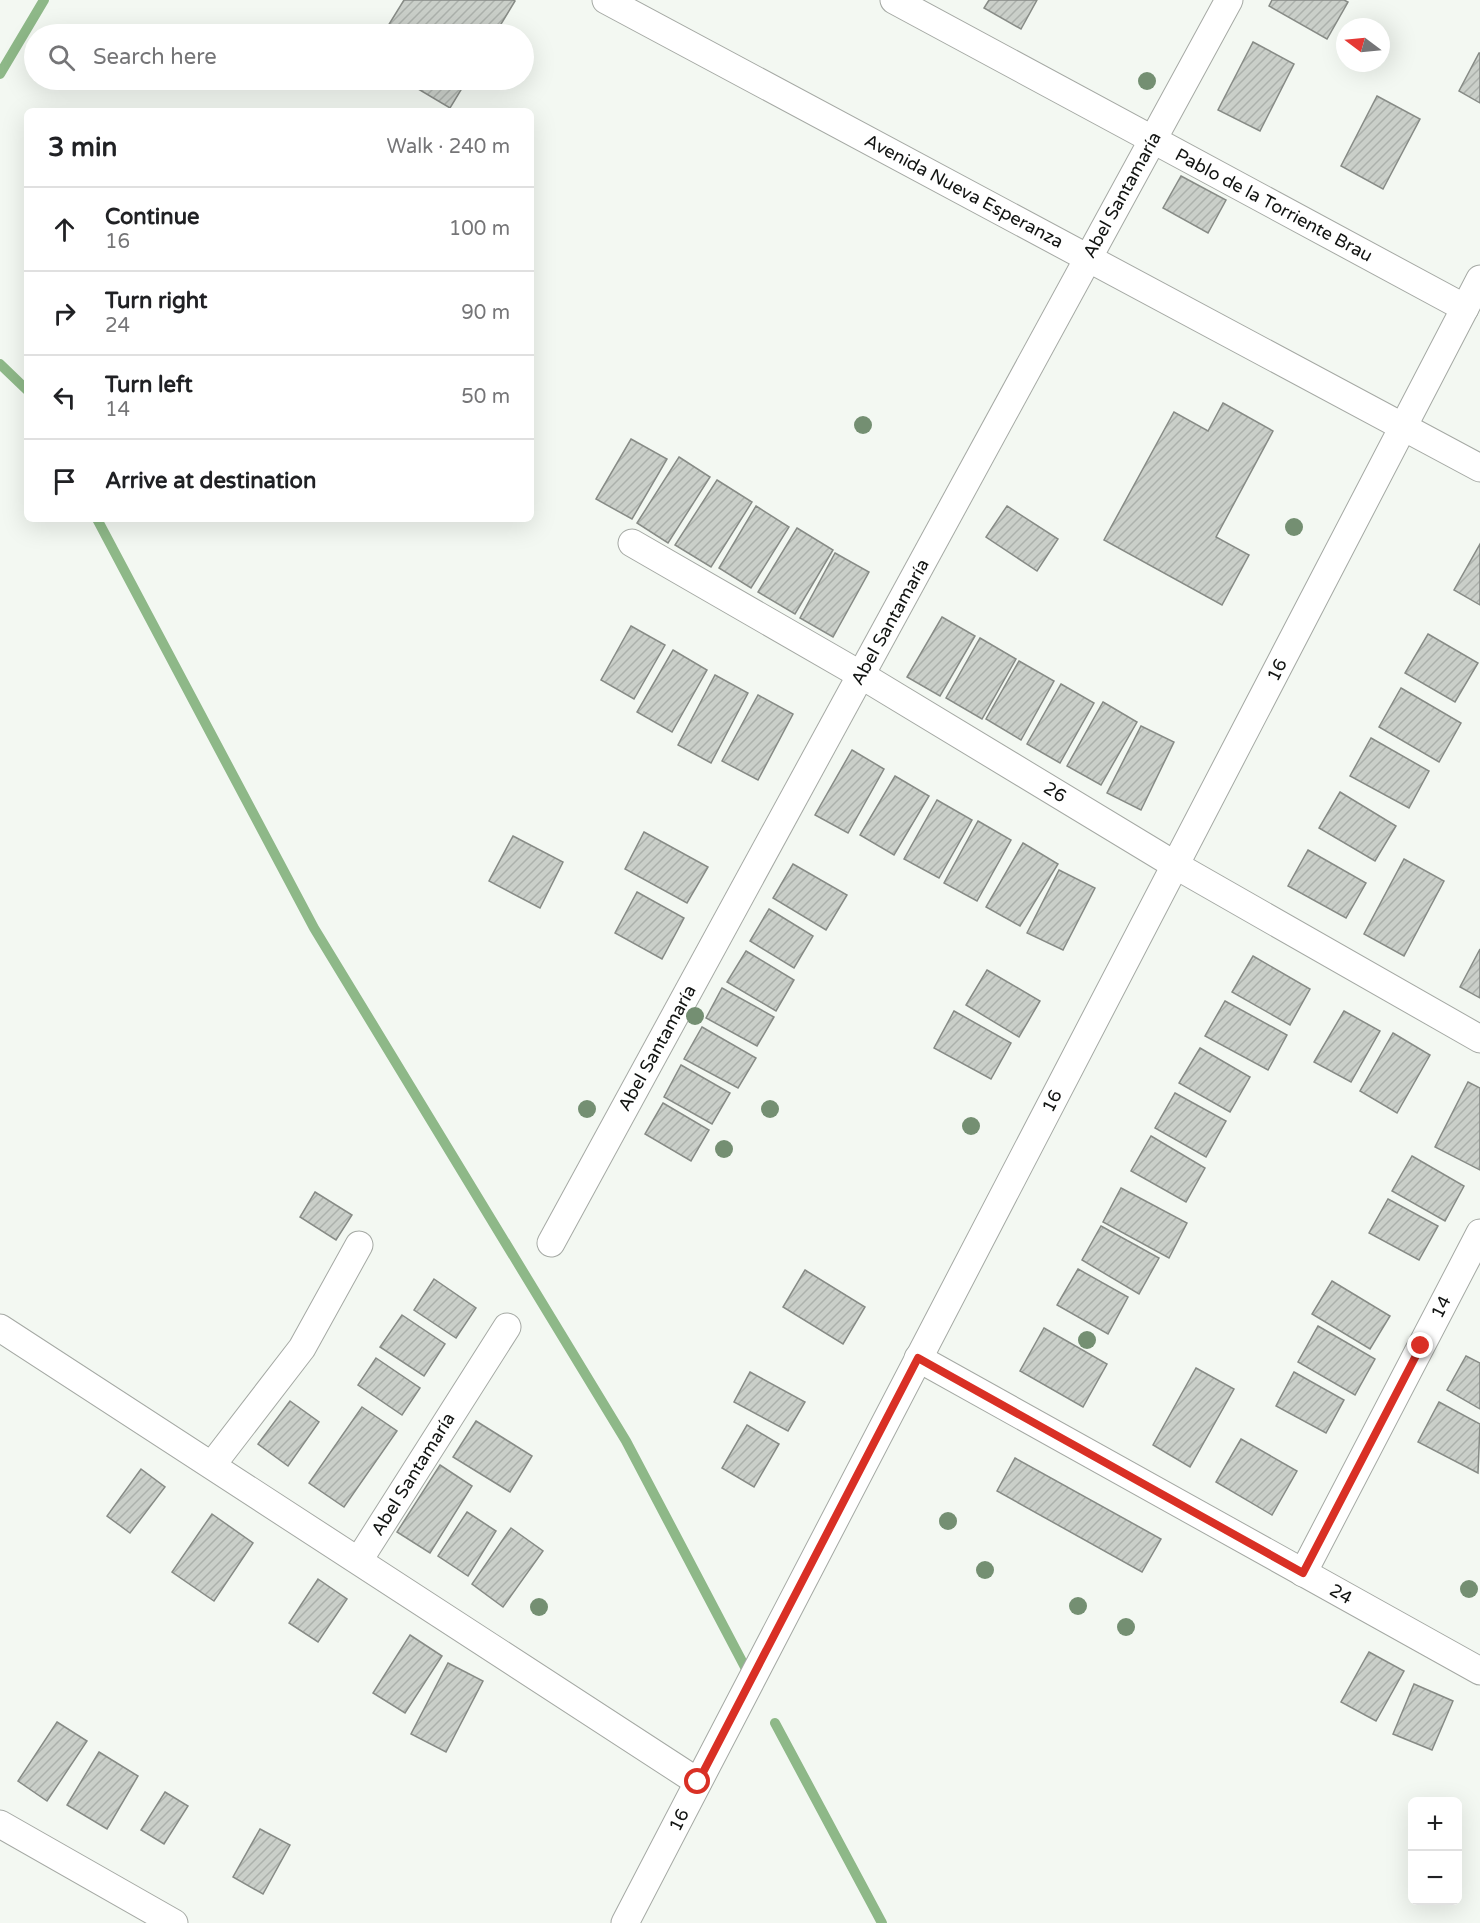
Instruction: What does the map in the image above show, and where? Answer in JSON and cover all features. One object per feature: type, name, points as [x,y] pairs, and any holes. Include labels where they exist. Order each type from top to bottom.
[{"type":"street","name":"Avenida Nueva Esperanza","points":[[606,0],[1480,468]]},
{"type":"street","name":"Pablo de la Torriente Brau","points":[[894,0],[1465,308]]},
{"type":"street","name":"Abel Santamaría","points":[[550,1243],[1229,0]]},
{"type":"street","name":"16","points":[[625,1923],[1480,279]]},
{"type":"street","name":"26","points":[[632,543],[861,675],[1175,865],[1480,1039]]},
{"type":"street","name":"14","points":[[1303,1573],[1480,1233]]},
{"type":"street","points":[[212,1465],[302,1348],[359,1245]]},
{"type":"street","name":"Abel Santamaría","points":[[359,1560],[507,1327]]},
{"type":"street","points":[[0,1328],[698,1782]]},
{"type":"street","name":"24","points":[[918,1358],[1303,1573],[1477,1662]]},
{"type":"street","points":[[0,1824],[174,1923]]},
{"type":"building","points":[[404,0],[515,1],[501,24],[389,24]]},
{"type":"building","points":[[989,0],[1037,0],[1021,29],[984,8]]},
{"type":"building","points":[[1272,0],[1344,0],[1348,2],[1339,18],[1336,18],[1336,23],[1327,39],[1269,6]]},
{"type":"building","points":[[1253,42],[1294,64],[1260,131],[1218,110]]},
{"type":"building","points":[[1480,53],[1480,103],[1459,91]]},
{"type":"building","points":[[420,90],[461,90],[450,108]]},
{"type":"building","points":[[1377,96],[1420,119],[1383,189],[1341,166]]},
{"type":"building","points":[[1181,176],[1226,200],[1208,233],[1163,208]]},
{"type":"building","points":[[1223,403],[1273,431],[1216,537],[1249,555],[1222,605],[1104,540],[1174,412],[1208,431]]},
{"type":"building","points":[[631,439],[667,459],[632,519],[596,499]]},
{"type":"building","points":[[679,457],[710,477],[668,543],[637,523]]},
{"type":"building","points":[[717,480],[752,502],[711,567],[675,545]]},
{"type":"building","points":[[756,506],[789,527],[751,588],[719,568]]},
{"type":"building","points":[[1007,506],[1058,539],[1037,571],[986,537]]},
{"type":"building","points":[[797,528],[833,550],[795,614],[758,592]]},
{"type":"building","points":[[1480,544],[1480,605],[1454,590]]},
{"type":"building","points":[[835,553],[869,572],[833,637],[800,618]]},
{"type":"building","points":[[942,617],[975,636],[940,696],[907,677]]},
{"type":"building","points":[[631,626],[665,645],[634,699],[601,680]]},
{"type":"building","points":[[1428,634],[1478,663],[1455,702],[1405,673]]},
{"type":"building","points":[[980,638],[1016,659],[982,719],[946,698]]},
{"type":"building","points":[[673,650],[707,670],[672,732],[637,712]]},
{"type":"building","points":[[1019,661],[1054,681],[1021,740],[986,719]]},
{"type":"building","points":[[715,675],[748,693],[711,763],[678,745]]},
{"type":"building","points":[[1061,684],[1094,703],[1060,763],[1027,744]]},
{"type":"building","points":[[1401,688],[1461,723],[1439,762],[1379,727]]},
{"type":"building","points":[[758,695],[793,714],[758,780],[722,761]]},
{"type":"building","points":[[1103,702],[1137,722],[1101,785],[1067,766]]},
{"type":"building","points":[[1141,726],[1174,742],[1141,810],[1107,793]]},
{"type":"building","points":[[1371,738],[1429,771],[1409,808],[1350,776]]},
{"type":"building","points":[[852,750],[884,769],[848,833],[815,815]]},
{"type":"building","points":[[895,776],[929,796],[894,855],[860,835]]},
{"type":"building","points":[[1340,792],[1396,826],[1375,861],[1319,828]]},
{"type":"building","points":[[937,800],[972,820],[939,878],[904,859]]},
{"type":"building","points":[[978,821],[1011,840],[977,901],[944,883]]},
{"type":"building","points":[[644,832],[708,867],[687,903],[625,869]]},
{"type":"building","points":[[513,836],[563,862],[540,908],[489,881]]},
{"type":"building","points":[[1023,843],[1058,864],[1020,926],[986,907]]},
{"type":"building","points":[[1308,850],[1366,883],[1346,918],[1288,886]]},
{"type":"building","points":[[1404,859],[1444,881],[1404,956],[1364,934]]},
{"type":"building","points":[[793,864],[847,895],[826,930],[773,898]]},
{"type":"building","points":[[1059,870],[1095,888],[1063,950],[1027,933]]},
{"type":"building","points":[[637,892],[684,918],[662,959],[615,933]]},
{"type":"building","points":[[769,909],[813,936],[794,968],[750,941]]},
{"type":"building","points":[[1480,949],[1480,998],[1460,987]]},
{"type":"building","points":[[746,951],[794,980],[776,1011],[727,982]]},
{"type":"building","points":[[1253,956],[1310,989],[1290,1025],[1232,992]]},
{"type":"building","points":[[987,970],[1040,1001],[1019,1037],[966,1005]]},
{"type":"building","points":[[722,988],[774,1017],[757,1046],[706,1018]]},
{"type":"building","points":[[1225,1001],[1287,1035],[1268,1070],[1205,1036]]},
{"type":"building","points":[[954,1011],[1011,1043],[991,1079],[934,1048]]},
{"type":"building","points":[[1344,1011],[1380,1031],[1351,1082],[1314,1062]]},
{"type":"building","points":[[702,1027],[756,1058],[738,1088],[684,1059]]},
{"type":"building","points":[[1393,1033],[1430,1055],[1397,1113],[1360,1091]]},
{"type":"building","points":[[1200,1048],[1250,1077],[1230,1112],[1179,1083]]},
{"type":"building","points":[[681,1065],[730,1093],[712,1124],[664,1097]]},
{"type":"building","points":[[1468,1082],[1480,1088],[1480,1170],[1435,1147]]},
{"type":"building","points":[[1175,1093],[1226,1121],[1206,1157],[1155,1128]]},
{"type":"building","points":[[663,1103],[709,1130],[691,1161],[645,1134]]},
{"type":"building","points":[[1151,1136],[1205,1168],[1186,1202],[1131,1171]]},
{"type":"building","points":[[1412,1156],[1464,1186],[1445,1221],[1392,1191]]},
{"type":"building","points":[[1121,1188],[1187,1223],[1169,1258],[1103,1222]]},
{"type":"building","points":[[315,1192],[352,1215],[336,1240],[300,1217]]},
{"type":"building","points":[[1388,1199],[1438,1226],[1419,1260],[1369,1233]]},
{"type":"building","points":[[1101,1226],[1159,1258],[1139,1294],[1082,1260]]},
{"type":"building","points":[[1078,1269],[1128,1297],[1108,1334],[1057,1305]]},
{"type":"building","points":[[805,1270],[865,1307],[843,1344],[783,1307]]},
{"type":"building","points":[[434,1279],[476,1308],[456,1338],[414,1310]]},
{"type":"building","points":[[1332,1281],[1390,1316],[1370,1349],[1312,1314]]},
{"type":"building","points":[[402,1315],[445,1344],[424,1376],[380,1347]]},
{"type":"building","points":[[1318,1326],[1375,1359],[1355,1395],[1298,1362]]},
{"type":"building","points":[[1044,1328],[1107,1364],[1083,1407],[1020,1371]]},
{"type":"building","points":[[1466,1356],[1480,1363],[1480,1409],[1447,1390]]},
{"type":"building","points":[[376,1358],[420,1388],[402,1415],[358,1385]]},
{"type":"building","points":[[1196,1368],[1234,1389],[1190,1467],[1153,1445]]},
{"type":"building","points":[[750,1372],[805,1402],[788,1431],[734,1402]]},
{"type":"building","points":[[1294,1372],[1344,1400],[1326,1433],[1276,1406]]},
{"type":"building","points":[[290,1401],[319,1422],[288,1466],[258,1444]]},
{"type":"building","points":[[1439,1402],[1480,1424],[1478,1473],[1418,1442]]},
{"type":"building","points":[[362,1407],[397,1431],[344,1507],[309,1483]]},
{"type":"building","points":[[476,1421],[532,1456],[510,1492],[453,1457]]},
{"type":"building","points":[[747,1425],[779,1444],[754,1487],[722,1468]]},
{"type":"building","points":[[1241,1439],[1297,1471],[1272,1515],[1216,1482]]},
{"type":"building","points":[[1015,1458],[1161,1539],[1142,1572],[997,1491]]},
{"type":"building","points":[[440,1465],[472,1486],[430,1553],[397,1532]]},
{"type":"building","points":[[141,1469],[165,1487],[130,1533],[107,1516]]},
{"type":"building","points":[[467,1512],[496,1531],[468,1576],[438,1556]]},
{"type":"building","points":[[212,1514],[253,1543],[214,1601],[172,1572]]},
{"type":"building","points":[[511,1528],[543,1551],[503,1607],[472,1584]]},
{"type":"building","points":[[318,1579],[347,1599],[318,1642],[289,1623]]},
{"type":"building","points":[[410,1635],[442,1656],[405,1713],[373,1693]]},
{"type":"building","points":[[1369,1652],[1404,1671],[1376,1721],[1341,1702]]},
{"type":"building","points":[[448,1663],[483,1681],[446,1752],[411,1734]]},
{"type":"building","points":[[1414,1684],[1453,1701],[1432,1750],[1393,1734]]},
{"type":"building","points":[[57,1722],[87,1741],[47,1801],[18,1781]]},
{"type":"building","points":[[99,1752],[138,1776],[107,1829],[67,1805]]},
{"type":"building","points":[[165,1792],[188,1806],[164,1844],[141,1830]]},
{"type":"building","points":[[260,1829],[290,1845],[263,1894],[233,1877]]},
{"type":"waterway","points":[[30,24],[44,0]]},
{"type":"waterway","points":[[0,74],[24,34]]},
{"type":"waterway","points":[[0,364],[24,387]]},
{"type":"waterway","points":[[99,522],[314,928],[626,1441],[746,1669]]},
{"type":"waterway","points":[[775,1723],[882,1923]]},
{"type":"route","points":[[698,1782],[918,1358],[1303,1573],[1421,1346]]}]
